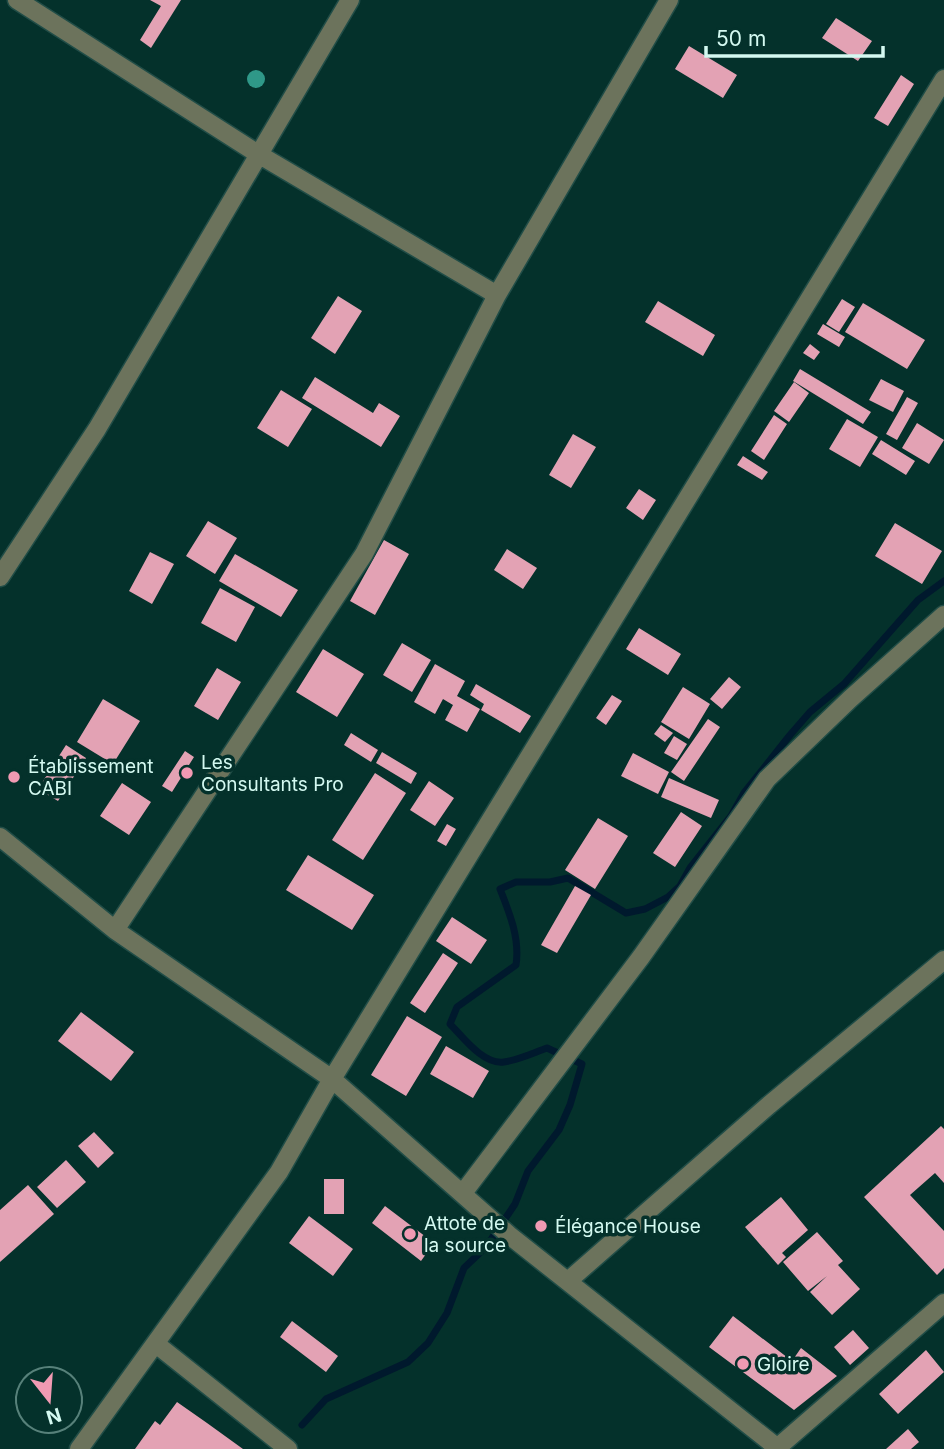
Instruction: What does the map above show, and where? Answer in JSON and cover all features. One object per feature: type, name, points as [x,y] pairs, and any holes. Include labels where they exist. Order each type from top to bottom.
[{"type":"street","points":[[17,0],[258,154],[497,295]]},
{"type":"street","points":[[0,577],[97,429],[350,0]]},
{"type":"street","points":[[116,930],[364,554],[497,295],[669,0]]},
{"type":"street","points":[[79,1449],[279,1172],[332,1080],[944,79]]},
{"type":"street","points":[[463,1193],[641,957],[767,779],[850,699],[944,615]]},
{"type":"street","points":[[0,837],[116,930],[332,1080],[509,1236],[778,1448],[944,1303]]},
{"type":"street","points":[[568,1281],[769,1105],[944,960]]},
{"type":"street","points":[[156,1344],[288,1449]]},
{"type":"building","points":[[150,0],[181,0],[151,48],[140,40],[161,6]]},
{"type":"building","points":[[836,18],[872,41],[858,61],[822,38]]},
{"type":"building","points":[[689,46],[737,75],[723,98],[675,69]]},
{"type":"building","points":[[901,75],[914,84],[888,126],[874,118]]},
{"type":"building","points":[[338,296],[362,311],[335,354],[311,338]]},
{"type":"building","points":[[842,299],[855,307],[839,332],[826,324]]},
{"type":"building","points":[[658,301],[715,335],[703,356],[645,322]]},
{"type":"building","points":[[863,303],[925,340],[907,369],[845,332]]},
{"type":"building","points":[[823,324],[845,337],[839,347],[817,334]]},
{"type":"building","points":[[810,344],[820,352],[814,360],[803,353]]},
{"type":"building","points":[[800,369],[871,412],[863,424],[793,381]]},
{"type":"building","points":[[315,377],[373,413],[379,403],[400,416],[381,447],[302,398]]},
{"type":"building","points":[[881,379],[904,391],[893,412],[869,400]]},
{"type":"building","points":[[794,382],[809,393],[789,422],[774,411]]},
{"type":"building","points":[[281,390],[312,409],[288,447],[257,428]]},
{"type":"building","points":[[907,397],[918,403],[897,440],[886,434]]},
{"type":"building","points":[[774,415],[787,424],[764,460],[751,451]]},
{"type":"building","points":[[847,419],[878,437],[860,467],[829,449]]},
{"type":"building","points":[[917,423],[944,440],[929,464],[902,448]]},
{"type":"building","points":[[573,434],[596,447],[571,488],[549,475]]},
{"type":"building","points":[[881,440],[915,461],[906,475],[872,454]]},
{"type":"building","points":[[743,456],[768,472],[762,480],[737,465]]},
{"type":"building","points":[[639,489],[656,500],[643,520],[626,508]]},
{"type":"building","points":[[208,521],[237,538],[215,574],[186,556]]},
{"type":"building","points":[[895,523],[942,551],[922,584],[875,556]]},
{"type":"building","points":[[384,540],[409,554],[375,615],[350,601]]},
{"type":"building","points":[[507,549],[537,568],[523,589],[494,570]]},
{"type":"building","points":[[150,552],[174,564],[152,604],[129,591]]},
{"type":"building","points":[[235,554],[298,590],[281,617],[219,581]]},
{"type":"building","points":[[220,588],[255,607],[236,642],[201,623]]},
{"type":"building","points":[[639,628],[681,654],[668,675],[626,649]]},
{"type":"building","points":[[402,643],[431,660],[412,692],[383,675]]},
{"type":"building","points":[[323,649],[364,674],[337,717],[296,692]]},
{"type":"building","points":[[435,664],[465,681],[457,696],[480,709],[467,732],[445,720],[453,705],[443,699],[435,714],[414,702]]},
{"type":"building","points":[[217,668],[241,682],[218,720],[194,706]]},
{"type":"building","points":[[729,677],[741,687],[722,709],[710,699]]},
{"type":"building","points":[[476,684],[531,716],[520,733],[481,710],[484,704],[470,695]]},
{"type":"building","points":[[683,687],[710,704],[689,739],[661,722]]},
{"type":"building","points":[[612,695],[622,701],[606,725],[596,718]]},
{"type":"building","points":[[103,699],[140,721],[113,764],[77,742]]},
{"type":"building","points":[[708,719],[720,727],[684,781],[671,772]]},
{"type":"building","points":[[661,725],[673,733],[665,742],[654,734]]},
{"type":"building","points":[[351,733],[378,750],[371,762],[344,745]]},
{"type":"building","points":[[674,736],[687,744],[677,760],[664,753]]},
{"type":"building","points":[[66,745],[86,758],[58,801],[38,789]]},
{"type":"building","points":[[185,751],[194,757],[172,792],[162,786]]},
{"type":"building","points":[[382,752],[417,773],[411,784],[376,763]]},
{"type":"building","points":[[633,753],[669,772],[658,794],[621,776]]},
{"type":"building","points":[[375,773],[406,793],[363,860],[332,840]]},
{"type":"building","points":[[669,778],[719,800],[711,818],[661,797]]},
{"type":"building","points":[[429,781],[454,798],[435,826],[410,810]]},
{"type":"building","points":[[122,783],[151,802],[129,835],[100,816]]},
{"type":"building","points":[[681,812],[702,826],[675,867],[653,853]]},
{"type":"building","points":[[598,818],[628,836],[595,889],[565,870]]},
{"type":"building","points":[[447,824],[456,829],[446,846],[437,841]]},
{"type":"building","points":[[308,855],[374,895],[352,930],[286,890]]},
{"type":"building","points":[[575,886],[591,895],[557,953],[541,945]]},
{"type":"building","points":[[452,917],[487,940],[471,964],[436,941]]},
{"type":"building","points":[[443,953],[458,963],[425,1013],[410,1003]]},
{"type":"building","points":[[81,1012],[134,1052],[111,1081],[58,1041]]},
{"type":"building","points":[[407,1016],[442,1037],[406,1096],[371,1075]]},
{"type":"building","points":[[446,1046],[489,1071],[473,1098],[430,1074]]},
{"type":"building","points":[[941,1126],[944,1129],[944,1183],[935,1173],[910,1195],[944,1231],[944,1268],[937,1275],[864,1197]]},
{"type":"building","points":[[94,1132],[114,1153],[98,1168],[78,1146]]},
{"type":"building","points":[[66,1160],[86,1182],[57,1208],[37,1187]]},
{"type":"building","points":[[324,1179],[344,1179],[344,1214],[324,1214]]},
{"type":"building","points":[[28,1185],[54,1214],[0,1262],[0,1210]]},
{"type":"building","points":[[781,1197],[808,1230],[782,1253],[786,1257],[778,1265],[745,1227]]},
{"type":"building","points":[[385,1206],[434,1243],[421,1261],[372,1223]]},
{"type":"building","points":[[309,1216],[353,1249],[333,1276],[289,1243]]},
{"type":"building","points":[[817,1232],[843,1261],[838,1265],[860,1289],[832,1315],[810,1292],[827,1276],[808,1291],[783,1262]]},
{"type":"building","points":[[733,1316],[792,1361],[801,1348],[837,1376],[794,1410],[709,1347]]},
{"type":"building","points":[[292,1321],[338,1356],[326,1372],[280,1337]]},
{"type":"building","points":[[853,1330],[869,1348],[850,1365],[834,1347]]},
{"type":"building","points":[[926,1350],[944,1372],[898,1414],[879,1394]]},
{"type":"building","points":[[177,1402],[243,1449],[135,1449],[155,1421],[160,1425]]},
{"type":"building","points":[[908,1429],[919,1442],[911,1449],[886,1449]]},
{"type":"waterway","points":[[302,1425],[326,1399],[408,1362],[428,1343],[447,1313],[464,1268],[486,1247],[515,1204],[528,1171],[559,1130],[570,1105],[582,1064],[547,1048],[515,1060],[496,1062],[481,1055],[450,1024],[457,1007],[516,965],[515,936],[500,889],[516,882],[550,882],[568,878],[626,913],[645,909],[668,897],[680,886],[690,868],[731,816],[744,793],[810,712],[844,684],[918,600],[944,581]]},
{"type":"place","name":"Les Consultants Pro","points":[[187,773]]},
{"type":"place","name":"Établissement CABI","points":[[14,777]]},
{"type":"place","name":"Élégance House","points":[[541,1226]]},
{"type":"place","name":"Attote de la source","points":[[410,1234]]},
{"type":"place","name":"Gloire","points":[[743,1364]]}]
